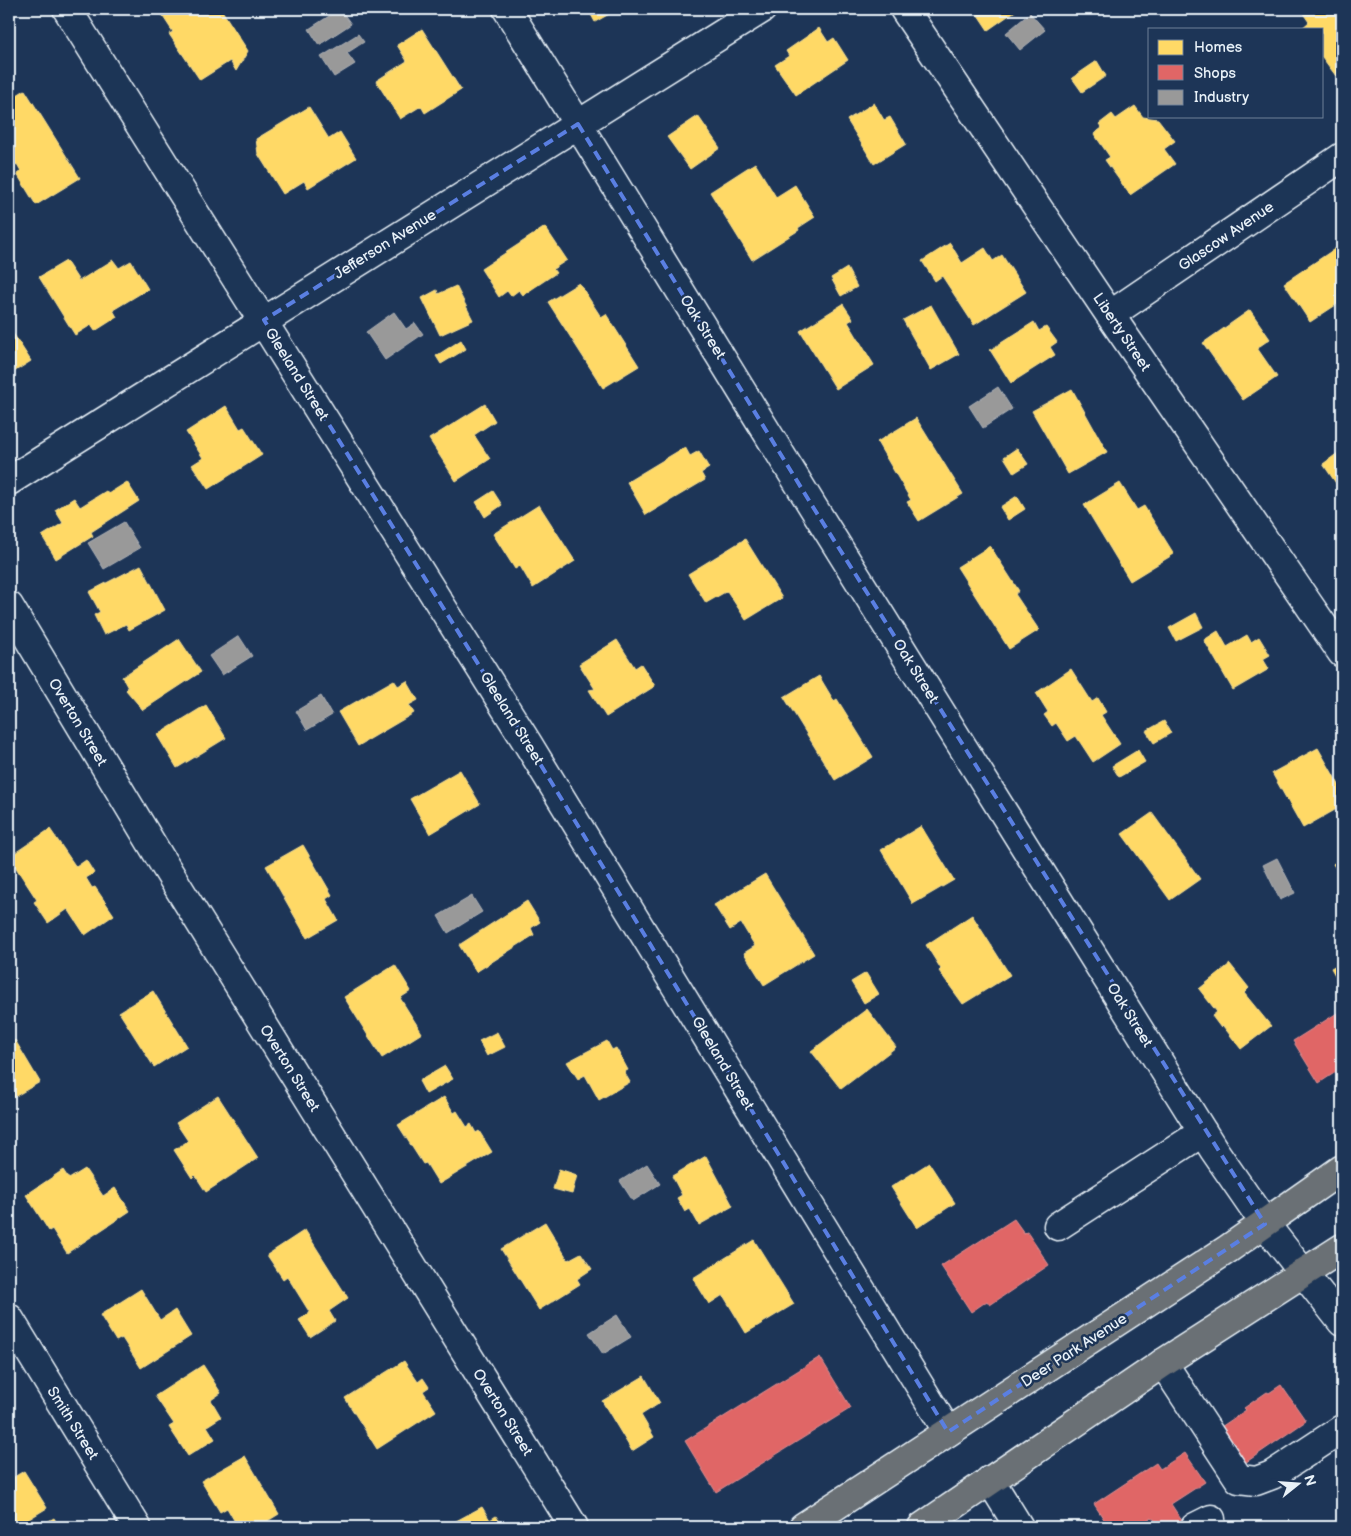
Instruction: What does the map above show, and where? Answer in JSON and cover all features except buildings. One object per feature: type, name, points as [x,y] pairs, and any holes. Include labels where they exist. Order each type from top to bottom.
[{"type":"main road","name":"Deer Park Avenue","points":[[803,1527],[1265,1224],[1342,1169]]},
{"type":"main road","points":[[922,1527],[1163,1364],[1305,1274],[1342,1248]]},
{"type":"street","name":"Gleeland Street","points":[[67,9],[264,320],[528,744],[948,1432]]},
{"type":"street","name":"Oak Street","points":[[507,9],[813,507],[1203,1132],[1265,1224],[1342,1322]]},
{"type":"street","name":"Jefferson Avenue","points":[[9,480],[762,9]]},
{"type":"street","name":"Liberty Street","points":[[904,9],[1110,315],[1342,653]]},
{"type":"street","name":"Glascow Avenue","points":[[1110,315],[1342,157]]},
{"type":"street","name":"Overton Street","points":[[9,606],[162,861],[574,1527]]},
{"type":"street","points":[[1058,1226],[1203,1132]]},
{"type":"street","name":"Smith Street","points":[[9,1318],[138,1527]]},
{"type":"street","points":[[1163,1364],[1239,1479],[1256,1481],[1272,1475],[1342,1429]]},
{"type":"street","points":[[990,1480],[1019,1527]]},
{"type":"highlighted area","points":[[578,124],[813,507],[1265,1224],[948,1432],[528,744],[264,320]]}]
